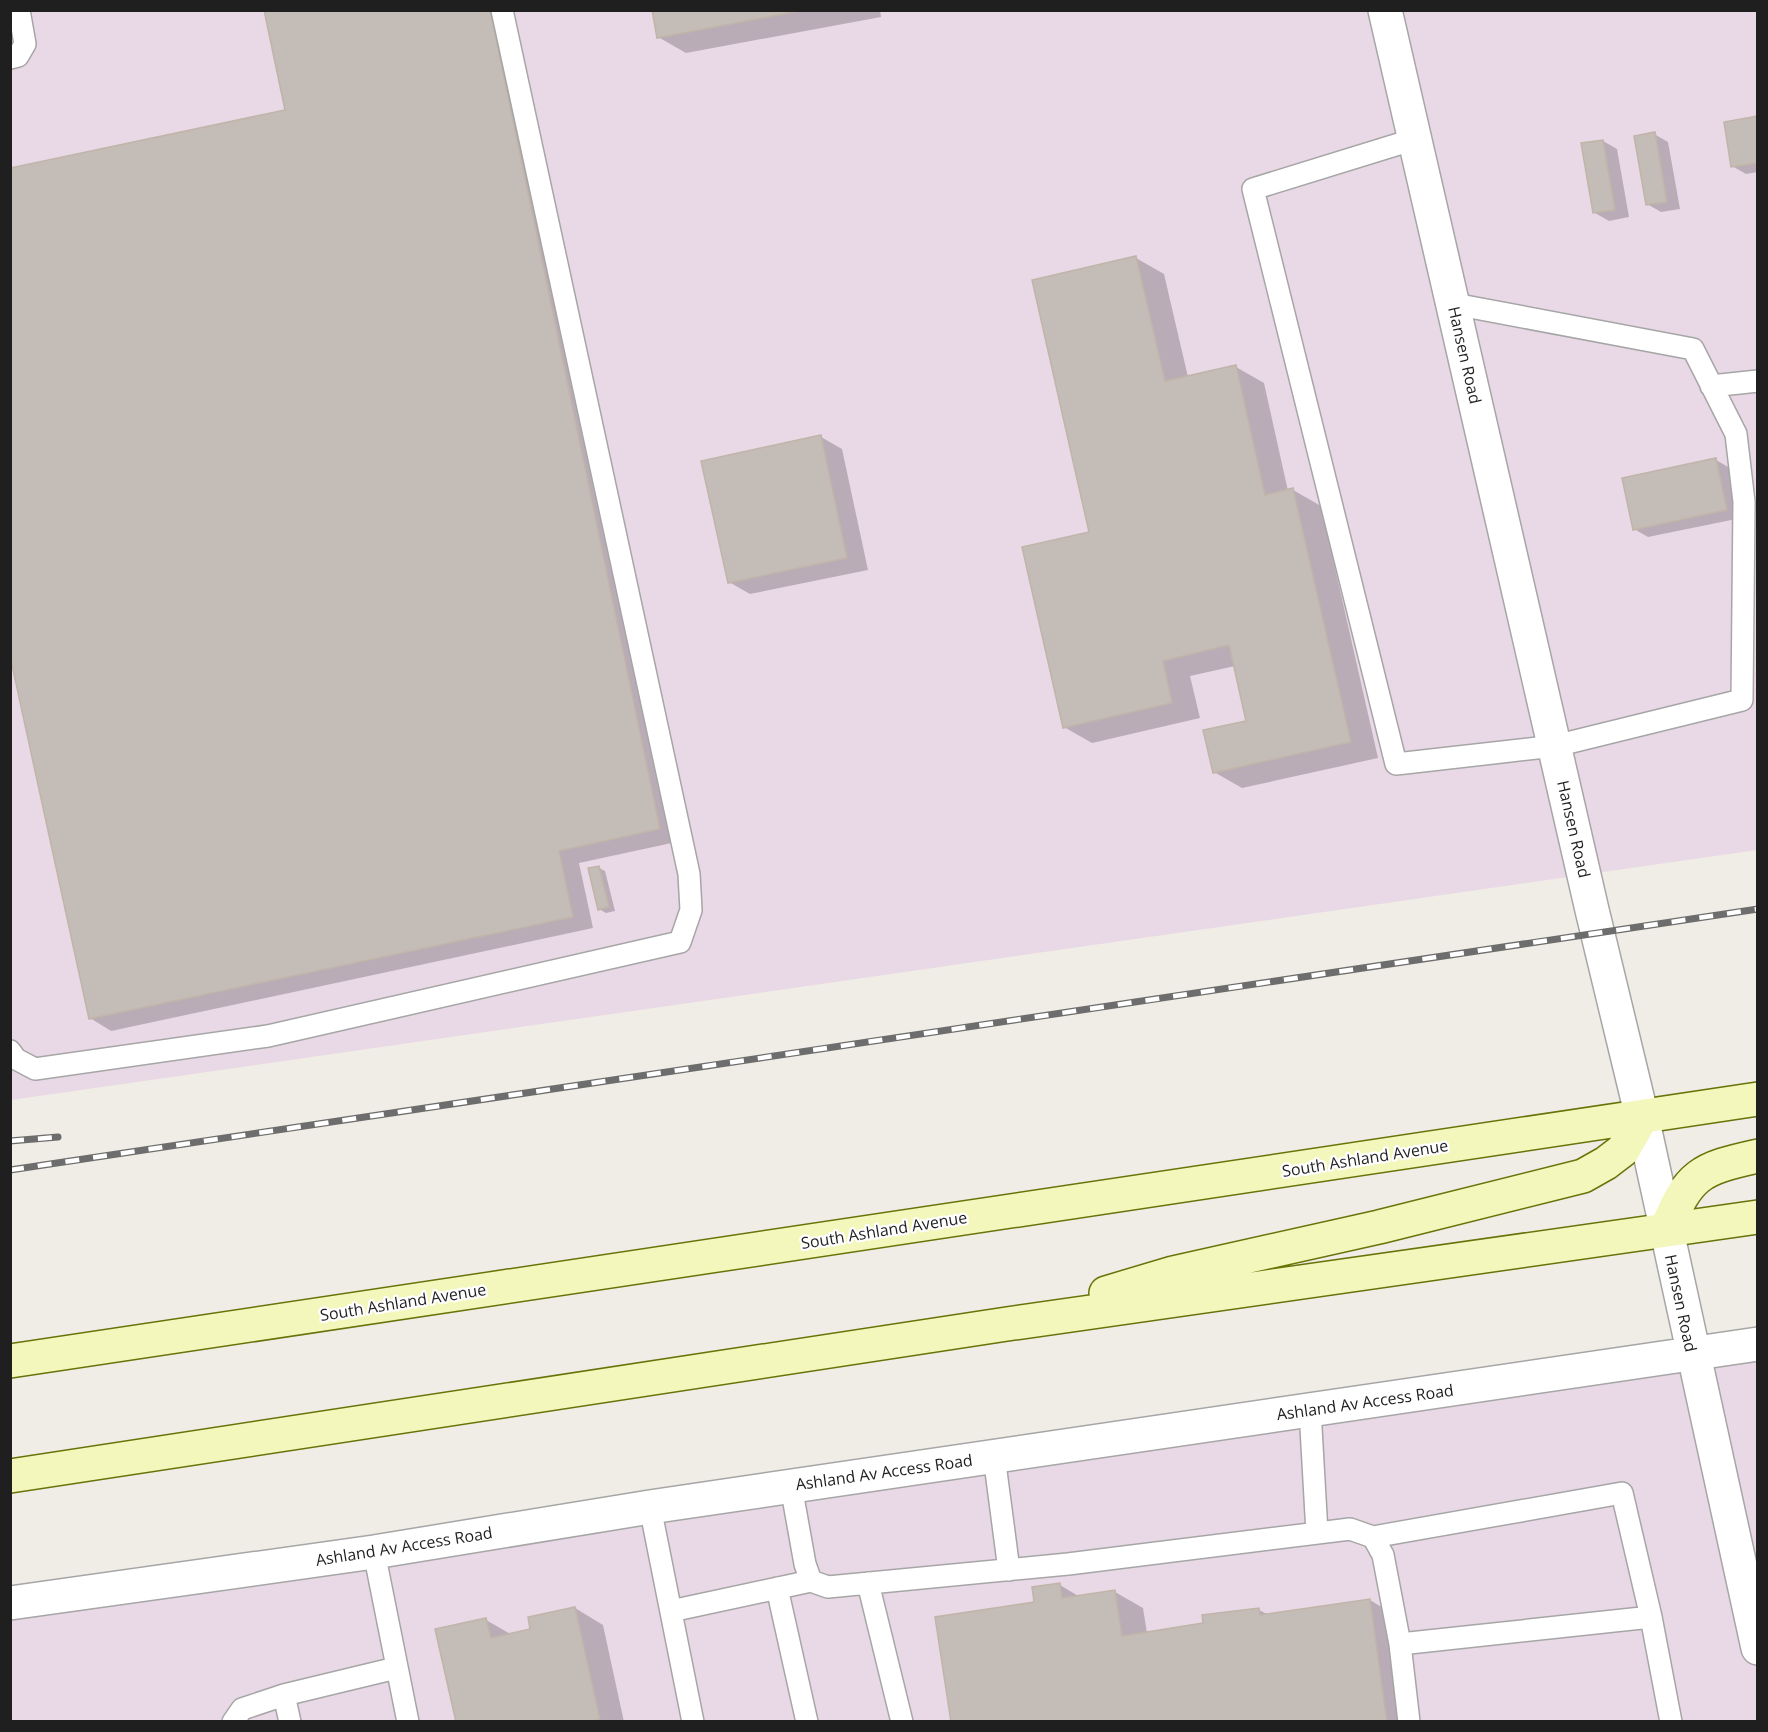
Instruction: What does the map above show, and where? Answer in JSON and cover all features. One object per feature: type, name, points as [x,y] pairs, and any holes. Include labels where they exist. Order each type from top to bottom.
[{"type":"main road","name":"South Ashland Avenue","points":[[10,1361],[1758,1099]]},
{"type":"main road","points":[[1006,1324],[1173,1273],[1379,1227],[1583,1176],[1623,1150],[1642,1117]]},
{"type":"main road","points":[[1666,1230],[1678,1201],[1691,1182],[1708,1169],[1758,1155]]},
{"type":"main road","points":[[10,1476],[1006,1324],[1758,1216]]},
{"type":"street","name":"Hansen Road","points":[[1386,10],[1642,1117],[1758,1648]]},
{"type":"street","name":"Ashland Av Access Road","points":[[10,1603],[374,1552],[650,1507],[1758,1344]]},
{"type":"lane","points":[[10,58],[18,56],[25,44],[19,10]]},
{"type":"lane","points":[[10,1051],[16,1059],[35,1069],[268,1036],[680,942],[691,910],[689,874],[502,10]]},
{"type":"lane","points":[[1415,139],[1253,189],[1396,764],[1556,746],[1750,703],[1744,502],[1736,434],[1693,349],[1454,304]]},
{"type":"lane","points":[[1711,386],[1758,381]]},
{"type":"lane","points":[[1310,1410],[1317,1533]]},
{"type":"lane","points":[[994,1456],[1009,1570]]},
{"type":"lane","points":[[791,1486],[805,1564],[811,1581]]},
{"type":"lane","points":[[671,1611],[811,1581],[828,1587],[1009,1570],[1350,1529],[1373,1537],[1622,1493],[1651,1617],[1671,1722]]},
{"type":"lane","points":[[650,1507],[693,1722]]},
{"type":"lane","points":[[1373,1537],[1383,1556],[1400,1644],[1408,1722]]},
{"type":"lane","points":[[374,1552],[408,1722]]},
{"type":"lane","points":[[868,1583],[902,1722]]},
{"type":"lane","points":[[777,1588],[807,1722]]},
{"type":"lane","points":[[1400,1644],[1651,1617]]},
{"type":"lane","points":[[233,1722],[242,1709],[284,1695],[396,1668]]},
{"type":"lane","points":[[284,1695],[290,1722]]},
{"type":"shaded area","points":[[10,11],[1757,11],[1757,850],[11,1100]]},
{"type":"shaded area","points":[[1757,1344],[1757,1721],[11,1721],[10,1604]]},
{"type":"building","points":[[264,10],[490,10],[660,829],[559,851],[573,917],[89,1019],[10,656],[10,168],[285,110]]},
{"type":"building","points":[[652,10],[805,10],[657,38]]},
{"type":"building","points":[[1758,116],[1758,163],[1731,167],[1724,122]]},
{"type":"building","points":[[1655,132],[1667,202],[1646,205],[1634,136]]},
{"type":"building","points":[[1603,140],[1615,210],[1593,213],[1581,143]]},
{"type":"building","points":[[1136,256],[1165,381],[1236,365],[1265,495],[1293,488],[1351,742],[1213,773],[1203,730],[1246,721],[1229,645],[1163,661],[1172,703],[1063,728],[1022,547],[1089,532],[1032,280]]},
{"type":"building","points":[[821,435],[847,558],[728,583],[701,461]]},
{"type":"building","points":[[1716,458],[1727,510],[1633,530],[1622,478]]},
{"type":"building","points":[[599,866],[609,907],[598,910],[588,868]]},
{"type":"building","points":[[1060,1583],[1062,1598],[1115,1590],[1122,1636],[1203,1623],[1202,1615],[1259,1608],[1260,1615],[1370,1599],[1387,1722],[951,1722],[935,1617],[1034,1602],[1032,1587]]},
{"type":"building","points":[[575,1607],[600,1719],[588,1722],[456,1722],[435,1629],[486,1618],[491,1638],[530,1629],[528,1617]]},
{"type":"railway","points":[[10,1170],[1758,909]]},
{"type":"railway","points":[[10,1141],[58,1137]]}]
